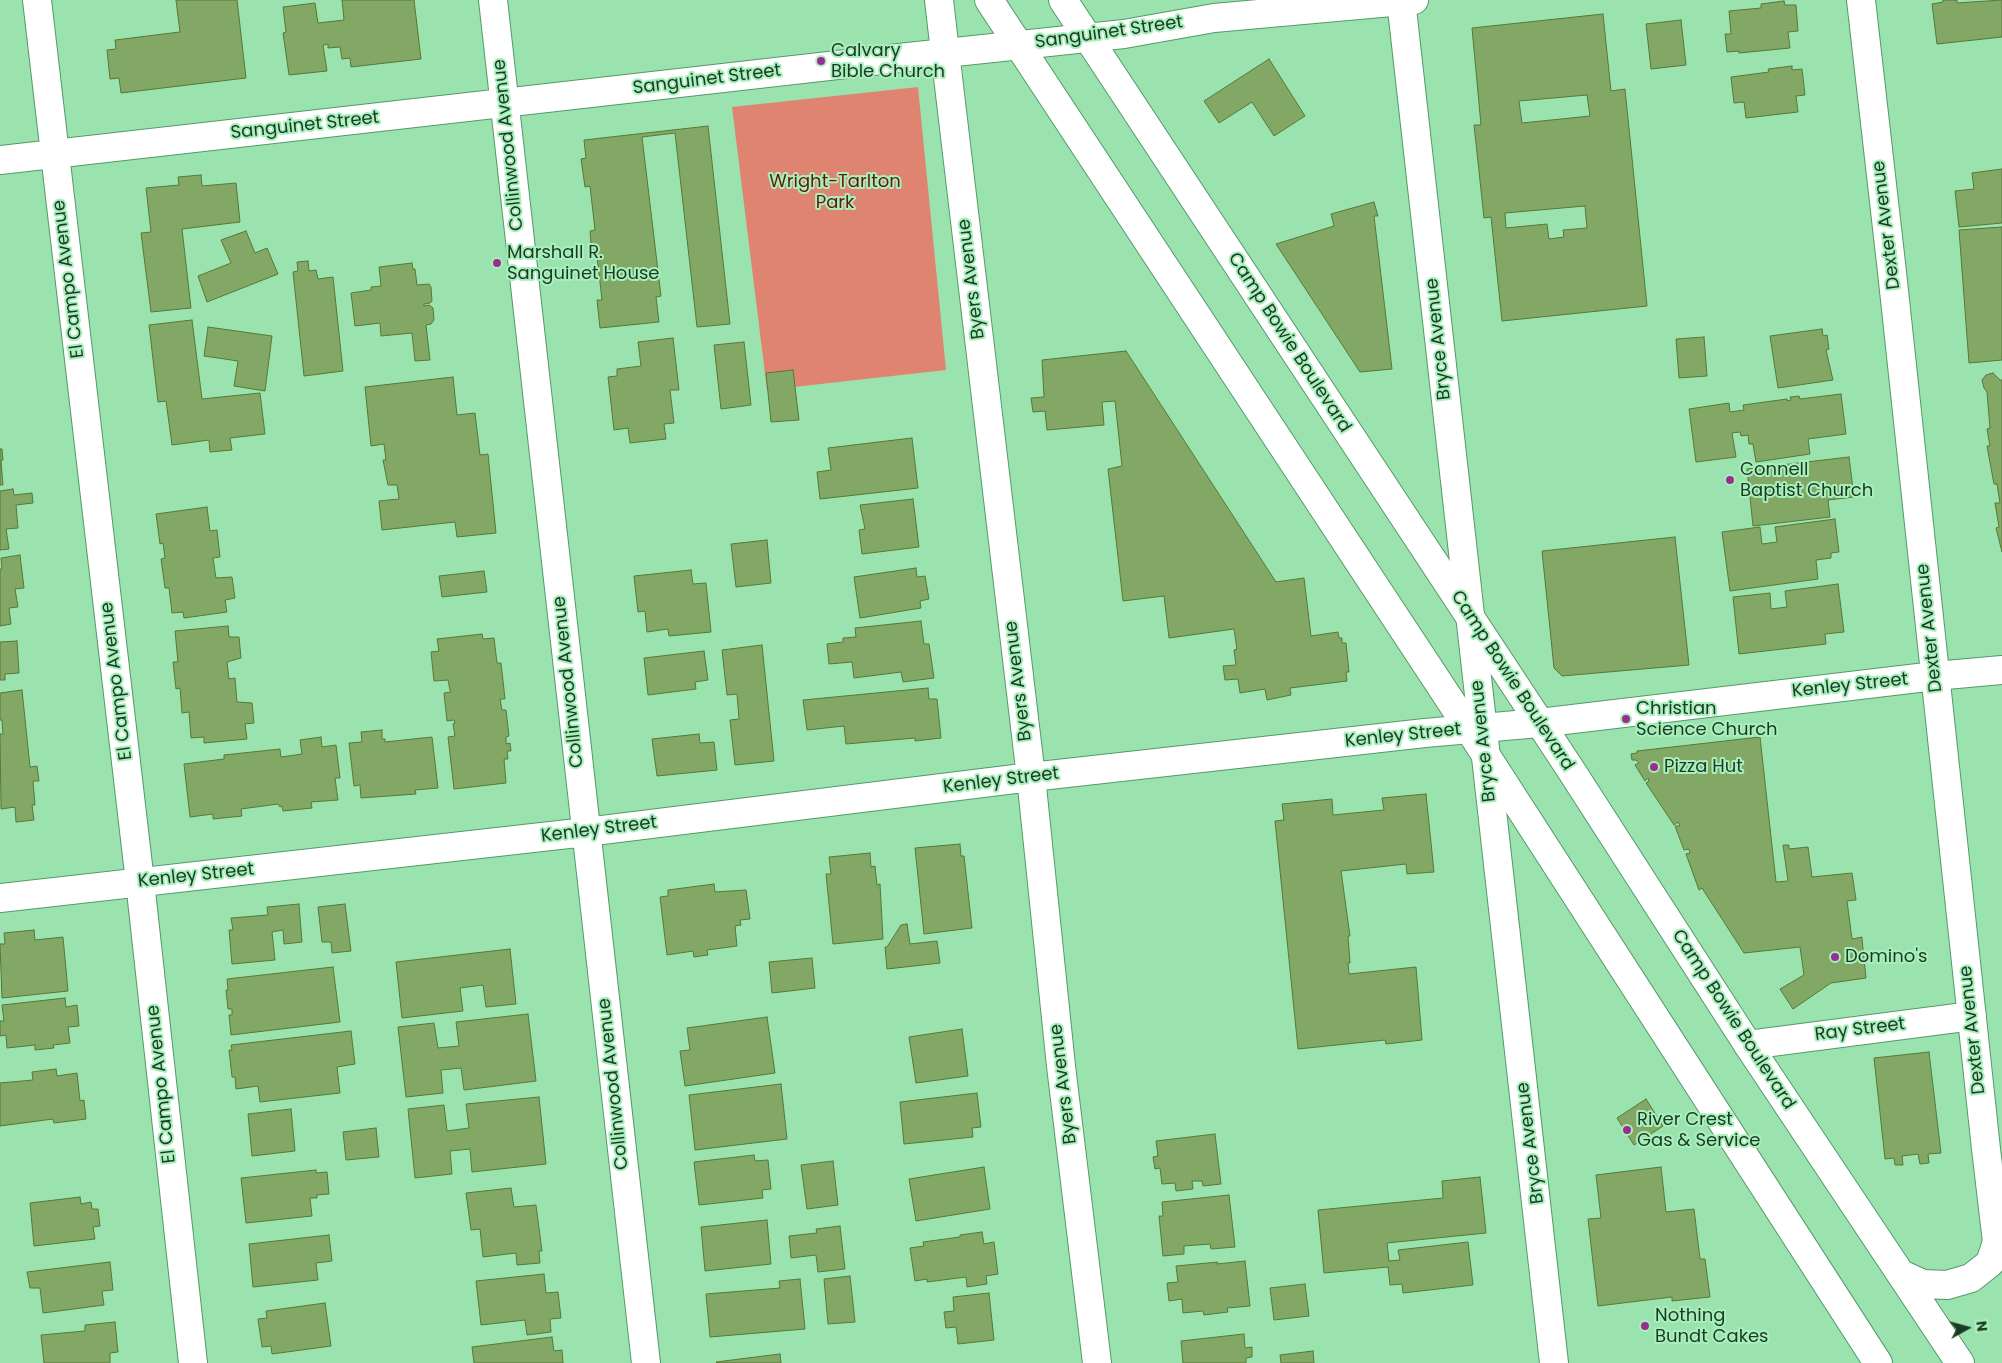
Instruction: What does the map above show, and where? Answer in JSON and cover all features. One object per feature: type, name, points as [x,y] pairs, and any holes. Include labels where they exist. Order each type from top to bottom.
[{"type":"street","name":"El Campo Avenue","points":[[37,0],[140,882],[193,1363]]},
{"type":"street","name":"Collinwood Avenue","points":[[493,0],[646,1363]]},
{"type":"street","name":"Byers Avenue","points":[[939,0],[1031,778],[1061,1066],[1097,1363]]},
{"type":"street","points":[[988,0],[1476,729],[1485,755],[1878,1363]]},
{"type":"street","name":"Camp Bowie Boulevard","points":[[1062,0],[1540,723],[1748,1044],[1960,1363]]},
{"type":"street","name":"Sanguinet Street","points":[[0,160],[945,52],[1124,34],[1214,18],[1405,0]]},
{"type":"street","name":"Bryce Avenue","points":[[1405,0],[1472,620],[1476,729]]},
{"type":"street","name":"Dexter Avenue","points":[[1861,0],[1972,1016],[2000,1248]]},
{"type":"street","name":"Kenley Street","points":[[0,898],[586,832],[1031,778],[1540,723],[1935,676],[2002,670]]},
{"type":"street","name":"Bryce Avenue","points":[[1485,755],[1554,1363]]},
{"type":"street","name":"Ray Street","points":[[1748,1044],[1972,1016]]},
{"type":"street","points":[[1901,1274],[1923,1284],[1948,1285],[1971,1278],[1990,1263],[2000,1248]]},
{"type":"green space","name":"Wright-Tarlton Park","points":[[918,87],[946,370],[767,390],[732,107]]},
{"type":"building","points":[[176,0],[237,0],[246,78],[121,93],[119,78],[110,79],[107,50],[116,49],[115,40],[180,32]]},
{"type":"building","points":[[342,0],[414,0],[421,59],[351,67],[350,58],[342,59],[340,47],[328,48],[328,44],[323,45],[327,71],[289,75],[283,33],[286,32],[283,7],[315,3],[318,23],[344,20]]},
{"type":"building","points":[[1943,0],[1957,0],[1957,3],[2002,0],[2002,37],[1937,44],[1932,4],[1943,2]]},
{"type":"building","points":[[1784,1],[1785,5],[1796,5],[1798,31],[1788,32],[1790,48],[1739,53],[1739,51],[1727,52],[1725,34],[1731,34],[1729,11],[1761,8],[1761,4]]},
{"type":"building","points":[[1603,14],[1611,91],[1625,89],[1647,306],[1502,321],[1491,217],[1484,218],[1474,125],[1481,125],[1472,28]],"holes":[[[1587,95],[1590,116],[1522,123],[1519,101]],[[1585,206],[1587,228],[1563,230],[1564,237],[1549,239],[1547,224],[1506,228],[1505,213]]]},
{"type":"building","points":[[1681,20],[1686,65],[1651,69],[1646,24]]},
{"type":"building","points":[[1269,59],[1305,116],[1274,136],[1252,102],[1219,123],[1204,101]]},
{"type":"building","points":[[1792,66],[1792,70],[1802,69],[1805,95],[1796,96],[1798,112],[1746,118],[1744,102],[1734,103],[1731,77],[1769,72],[1768,69]]},
{"type":"building","points":[[708,126],[730,324],[697,327],[675,133],[642,137],[661,296],[656,297],[659,322],[600,328],[597,300],[602,300],[597,256],[592,256],[590,231],[595,230],[590,186],[585,187],[581,159],[586,158],[584,140]]},
{"type":"building","points":[[2002,169],[2002,223],[1959,227],[1955,191],[1974,189],[1972,173]]},
{"type":"building","points":[[201,175],[202,186],[236,183],[240,222],[182,229],[191,308],[151,312],[141,233],[151,232],[146,188],[179,185],[178,177]]},
{"type":"building","points":[[1374,202],[1378,216],[1374,216],[1392,369],[1360,372],[1276,244],[1334,226],[1331,214]]},
{"type":"building","points":[[2002,227],[2002,360],[1969,363],[1959,230]]},
{"type":"building","points":[[246,231],[255,253],[267,248],[278,274],[207,302],[198,276],[231,263],[221,240]]},
{"type":"building","points":[[308,261],[309,271],[316,270],[318,279],[333,277],[343,371],[304,376],[293,272],[298,271],[297,262]]},
{"type":"building","points":[[412,263],[413,269],[415,269],[417,285],[429,284],[431,287],[432,301],[424,304],[424,306],[429,305],[433,308],[434,320],[431,324],[426,325],[430,360],[415,361],[412,333],[381,336],[380,323],[355,326],[351,293],[371,290],[371,287],[381,286],[379,267]]},
{"type":"building","points":[[192,320],[202,399],[260,393],[265,434],[230,438],[232,450],[210,452],[209,440],[172,445],[166,401],[158,402],[149,325]]},
{"type":"building","points":[[208,327],[272,336],[265,391],[234,386],[238,361],[204,356]]},
{"type":"building","points":[[1822,329],[1823,336],[1827,335],[1829,349],[1826,350],[1833,380],[1778,388],[1770,336]]},
{"type":"building","points":[[1704,337],[1707,376],[1679,378],[1676,339]]},
{"type":"building","points":[[673,338],[679,390],[670,390],[674,423],[664,424],[666,439],[630,443],[628,428],[614,430],[608,377],[617,376],[617,369],[641,366],[638,342]]},
{"type":"building","points":[[744,342],[751,405],[721,409],[714,345]]},
{"type":"building","points":[[1126,351],[1276,582],[1304,578],[1311,636],[1338,632],[1339,638],[1342,638],[1342,643],[1346,643],[1349,672],[1346,672],[1347,681],[1290,688],[1291,695],[1267,700],[1265,689],[1240,693],[1238,679],[1225,680],[1223,666],[1236,665],[1234,650],[1237,649],[1234,629],[1169,638],[1164,596],[1123,601],[1108,469],[1122,466],[1115,401],[1102,402],[1104,425],[1047,430],[1045,411],[1033,412],[1031,398],[1044,397],[1042,360]]},
{"type":"building","points":[[793,370],[799,420],[771,422],[766,373]]},
{"type":"building","points":[[1993,373],[2002,380],[2002,552],[1996,528],[1999,527],[1995,503],[2000,503],[1997,484],[1994,484],[1987,446],[1990,446],[1987,429],[1990,428],[1987,392],[1982,380],[1986,375]]},
{"type":"building","points":[[453,377],[457,415],[475,413],[480,455],[488,454],[496,533],[457,537],[455,522],[382,530],[379,501],[399,499],[397,485],[388,485],[383,460],[386,460],[384,444],[371,446],[365,387]]},
{"type":"building","points":[[1841,394],[1846,434],[1808,439],[1810,454],[1756,462],[1753,444],[1749,444],[1748,435],[1741,436],[1740,432],[1732,433],[1736,457],[1696,462],[1689,409],[1729,403],[1730,412],[1744,410],[1743,405],[1787,399],[1787,401],[1791,400],[1790,397],[1799,396],[1800,399]]},
{"type":"building","points":[[912,438],[918,488],[820,499],[817,472],[831,470],[828,448]]},
{"type":"building","points":[[0,449],[2,449],[3,460],[1,461],[3,485],[0,485]]},
{"type":"building","points":[[1849,457],[1854,497],[1828,500],[1830,517],[1753,526],[1747,469]]},
{"type":"building","points":[[13,489],[14,495],[32,493],[33,503],[16,505],[18,528],[6,529],[9,549],[0,550],[0,491]]},
{"type":"building","points":[[913,499],[919,547],[862,554],[859,530],[865,529],[860,505]]},
{"type":"building","points":[[207,507],[210,531],[217,530],[220,557],[213,558],[216,578],[232,577],[235,598],[225,600],[227,612],[184,618],[183,612],[172,613],[169,588],[165,588],[161,559],[165,558],[163,543],[160,544],[156,514]]},
{"type":"building","points":[[1835,519],[1839,552],[1831,553],[1831,558],[1816,560],[1818,579],[1730,591],[1722,532],[1760,527],[1762,544],[1777,542],[1775,527]]},
{"type":"building","points":[[1675,537],[1689,665],[1562,676],[1554,668],[1542,551]]},
{"type":"building","points":[[767,540],[771,583],[736,587],[731,544]]},
{"type":"building","points":[[20,555],[24,588],[15,589],[18,607],[9,608],[11,624],[0,626],[1,558]]},
{"type":"building","points":[[916,568],[917,577],[925,576],[929,599],[920,601],[921,608],[860,618],[854,577]]},
{"type":"building","points":[[691,570],[693,584],[706,583],[711,632],[669,636],[668,629],[647,632],[645,611],[638,612],[634,576]]},
{"type":"building","points":[[484,571],[487,592],[442,597],[439,576]]},
{"type":"building","points":[[1838,584],[1844,632],[1825,634],[1826,644],[1739,654],[1733,597],[1770,593],[1771,609],[1787,607],[1785,591]]},
{"type":"building","points":[[921,621],[924,644],[929,644],[934,678],[903,682],[901,672],[854,678],[852,662],[829,664],[827,644],[843,642],[843,638],[856,637],[855,628]]},
{"type":"building","points":[[228,626],[229,637],[239,637],[241,658],[227,662],[229,679],[235,678],[237,702],[252,703],[254,723],[245,724],[247,739],[204,743],[204,737],[191,738],[189,712],[182,713],[180,688],[176,689],[173,662],[178,662],[175,631]]},
{"type":"building","points":[[482,634],[483,639],[494,638],[497,663],[501,663],[505,699],[500,699],[502,710],[506,710],[509,736],[506,737],[506,744],[510,743],[511,751],[507,751],[508,759],[504,759],[506,783],[454,789],[448,737],[455,736],[453,724],[455,723],[454,720],[447,721],[444,693],[451,692],[448,680],[434,681],[431,652],[439,651],[437,639]]},
{"type":"building","points":[[17,641],[19,673],[5,674],[5,680],[0,680],[0,642]]},
{"type":"building","points":[[762,645],[774,761],[735,765],[730,720],[739,719],[737,694],[727,695],[722,650]]},
{"type":"building","points":[[704,651],[708,680],[695,682],[696,689],[648,695],[644,658]]},
{"type":"building","points":[[928,688],[929,699],[937,699],[941,738],[915,741],[915,738],[846,744],[844,726],[807,730],[803,700]]},
{"type":"building","points":[[22,690],[30,767],[37,766],[39,781],[33,781],[35,805],[32,805],[34,820],[16,822],[15,807],[1,809],[0,734],[3,734],[2,720],[0,720],[0,693]]},
{"type":"building","points":[[382,730],[382,739],[385,739],[385,742],[432,737],[438,788],[415,790],[416,794],[361,798],[360,785],[354,786],[349,743],[362,742],[361,732]]},
{"type":"building","points":[[699,734],[700,743],[714,742],[717,770],[657,776],[652,739]]},
{"type":"building","points":[[321,737],[322,747],[336,745],[340,778],[335,778],[338,800],[311,802],[312,808],[283,811],[282,806],[280,807],[278,804],[241,809],[242,816],[213,819],[213,814],[190,817],[184,764],[224,759],[224,755],[280,749],[281,757],[302,754],[300,740]]},
{"type":"building","points":[[1760,737],[1776,882],[1788,881],[1783,845],[1789,845],[1789,849],[1808,847],[1812,877],[1852,873],[1856,900],[1847,901],[1852,939],[1862,937],[1866,978],[1831,983],[1793,1009],[1780,989],[1804,975],[1800,947],[1744,953],[1702,888],[1699,890],[1686,854],[1690,853],[1689,849],[1684,850],[1675,826],[1680,826],[1678,822],[1674,825],[1646,783],[1649,781],[1648,778],[1645,781],[1635,765],[1639,763],[1636,760],[1632,760],[1631,754],[1637,753],[1637,751]]},
{"type":"building","points":[[1426,794],[1434,872],[1407,874],[1406,864],[1341,871],[1350,936],[1348,936],[1349,974],[1416,967],[1422,1040],[1386,1044],[1385,1040],[1298,1049],[1275,821],[1284,820],[1282,804],[1332,799],[1333,815],[1384,810],[1382,798]]},
{"type":"building","points":[[960,844],[961,856],[964,856],[972,928],[924,934],[915,848]]},
{"type":"building","points":[[870,853],[871,867],[875,866],[877,885],[880,884],[883,939],[833,944],[826,874],[831,874],[829,857]]},
{"type":"building","points":[[714,884],[715,892],[746,890],[750,919],[740,920],[741,925],[735,926],[737,946],[707,950],[708,955],[694,957],[693,951],[667,955],[660,897],[668,896],[668,890]]},
{"type":"building","points":[[299,904],[302,942],[284,944],[283,930],[272,932],[275,960],[232,964],[229,930],[233,930],[231,918],[268,915],[267,907]]},
{"type":"building","points":[[345,904],[351,951],[332,953],[331,942],[322,942],[318,907]]},
{"type":"building","points":[[907,924],[910,944],[937,941],[940,963],[887,969],[885,947],[887,947],[901,925]]},
{"type":"building","points":[[34,930],[35,940],[63,937],[68,991],[2,998],[0,944],[5,944],[4,933]]},
{"type":"building","points":[[510,949],[516,1004],[486,1007],[483,985],[460,988],[463,1011],[402,1018],[396,962]]},
{"type":"building","points":[[812,958],[815,988],[772,993],[769,962]]},
{"type":"building","points":[[333,967],[340,1022],[231,1035],[229,1015],[232,1015],[232,1009],[228,1009],[227,979]]},
{"type":"building","points":[[65,998],[66,1007],[77,1005],[79,1026],[68,1027],[70,1043],[53,1045],[54,1048],[35,1050],[35,1045],[7,1048],[6,1035],[0,1036],[0,1021],[4,1021],[2,1005]]},
{"type":"building","points":[[528,1014],[536,1081],[464,1090],[461,1068],[441,1070],[443,1093],[406,1097],[398,1027],[434,1023],[438,1048],[459,1046],[456,1022]]},
{"type":"building","points":[[767,1017],[775,1073],[685,1086],[680,1051],[690,1050],[687,1028]]},
{"type":"building","points":[[962,1029],[968,1076],[916,1083],[909,1037]]},
{"type":"building","points":[[351,1031],[355,1064],[337,1067],[340,1093],[260,1102],[258,1086],[236,1089],[235,1077],[232,1077],[229,1050],[232,1050],[231,1045]]},
{"type":"building","points":[[1929,1052],[1941,1153],[1928,1154],[1929,1163],[1920,1164],[1918,1154],[1902,1156],[1903,1165],[1895,1165],[1894,1158],[1885,1159],[1874,1058]]},
{"type":"building","points":[[56,1069],[57,1076],[77,1073],[80,1101],[84,1100],[86,1119],[54,1123],[53,1119],[0,1126],[0,1083],[33,1080],[32,1072]]},
{"type":"building","points":[[781,1084],[787,1139],[695,1150],[689,1095]]},
{"type":"building","points":[[977,1093],[981,1127],[972,1128],[973,1137],[904,1144],[900,1102]]},
{"type":"building","points":[[539,1097],[546,1164],[472,1172],[470,1149],[450,1151],[452,1174],[415,1178],[408,1109],[444,1105],[447,1131],[469,1128],[466,1104]]},
{"type":"building","points":[[1646,1099],[1663,1126],[1634,1145],[1617,1118]]},
{"type":"building","points":[[291,1109],[295,1151],[252,1156],[248,1114]]},
{"type":"building","points":[[376,1128],[379,1157],[346,1160],[343,1132]]},
{"type":"building","points":[[1215,1134],[1221,1184],[1203,1186],[1202,1181],[1192,1181],[1193,1189],[1176,1191],[1175,1183],[1162,1184],[1160,1168],[1155,1169],[1153,1157],[1158,1156],[1156,1141]]},
{"type":"building","points":[[754,1155],[755,1161],[768,1160],[771,1189],[762,1190],[763,1198],[699,1205],[694,1162]]},
{"type":"building","points":[[833,1161],[838,1205],[807,1209],[801,1165]]},
{"type":"building","points":[[984,1167],[990,1209],[916,1221],[909,1179]]},
{"type":"building","points":[[1661,1167],[1666,1212],[1694,1209],[1700,1259],[1705,1259],[1710,1297],[1672,1301],[1672,1297],[1598,1306],[1588,1219],[1601,1218],[1596,1175]]},
{"type":"building","points":[[316,1170],[316,1173],[327,1172],[329,1194],[310,1198],[312,1216],[246,1223],[241,1178]]},
{"type":"building","points":[[1480,1177],[1486,1233],[1387,1243],[1389,1261],[1400,1260],[1398,1250],[1468,1242],[1473,1285],[1403,1293],[1402,1284],[1390,1285],[1388,1267],[1324,1273],[1318,1210],[1443,1198],[1442,1181]]},
{"type":"building","points":[[511,1188],[514,1207],[536,1205],[542,1251],[539,1251],[540,1263],[517,1265],[516,1253],[483,1257],[480,1229],[471,1230],[466,1193]]},
{"type":"building","points":[[1229,1195],[1235,1247],[1211,1249],[1210,1244],[1184,1246],[1184,1254],[1163,1256],[1159,1216],[1163,1216],[1162,1202]]},
{"type":"building","points":[[80,1197],[81,1204],[91,1202],[92,1209],[98,1209],[100,1226],[93,1227],[95,1239],[34,1246],[30,1203]]},
{"type":"building","points":[[767,1220],[771,1264],[705,1271],[701,1227]]},
{"type":"building","points":[[840,1226],[845,1269],[818,1272],[816,1255],[791,1258],[789,1236],[817,1233],[816,1229]]},
{"type":"building","points":[[982,1232],[984,1244],[994,1242],[998,1274],[986,1276],[987,1284],[967,1287],[966,1277],[927,1282],[927,1279],[915,1281],[910,1248],[924,1246],[923,1242]]},
{"type":"building","points":[[329,1235],[332,1261],[316,1263],[318,1280],[253,1287],[249,1244]]},
{"type":"building","points":[[1245,1261],[1250,1306],[1227,1308],[1228,1312],[1204,1315],[1203,1311],[1183,1313],[1182,1299],[1169,1301],[1167,1283],[1178,1282],[1176,1266]]},
{"type":"building","points":[[110,1262],[113,1290],[102,1291],[104,1305],[43,1313],[40,1288],[30,1288],[27,1272]]},
{"type":"building","points":[[544,1274],[546,1293],[558,1292],[561,1318],[550,1319],[551,1332],[527,1335],[525,1320],[481,1325],[476,1281]]},
{"type":"building","points":[[850,1276],[855,1322],[828,1324],[824,1279]]},
{"type":"building","points":[[800,1279],[805,1329],[710,1337],[706,1294],[780,1288],[779,1281]]},
{"type":"building","points":[[1305,1284],[1309,1316],[1274,1320],[1270,1288]]},
{"type":"building","points":[[989,1293],[994,1340],[958,1344],[956,1327],[946,1328],[944,1312],[954,1311],[953,1297]]},
{"type":"building","points":[[325,1303],[331,1346],[272,1354],[271,1346],[262,1347],[258,1319],[267,1318],[266,1311]]},
{"type":"building","points":[[115,1322],[118,1352],[110,1353],[110,1363],[44,1363],[41,1335],[85,1331],[85,1325]]},
{"type":"building","points":[[1244,1334],[1245,1348],[1252,1347],[1252,1357],[1246,1358],[1246,1363],[1183,1363],[1181,1341]]},
{"type":"building","points":[[552,1337],[554,1351],[562,1350],[563,1363],[474,1363],[472,1347]]},
{"type":"building","points":[[1313,1351],[1314,1363],[1281,1363],[1280,1355]]},
{"type":"building","points":[[780,1354],[781,1363],[716,1362]]},
{"type":"place","name":"Calvary Bible Church","points":[[821,61]]},
{"type":"place","name":"Marshall R. Sanguinet House","points":[[497,263]]},
{"type":"place","name":"Connell Baptist Church","points":[[1730,480]]},
{"type":"place","name":"Christian Science Church","points":[[1626,719]]},
{"type":"place","name":"Pizza Hut","points":[[1654,767]]},
{"type":"place","name":"Domino's","points":[[1835,957]]},
{"type":"place","name":"River Crest Gas & Service","points":[[1627,1130]]},
{"type":"place","name":"Nothing Bundt Cakes","points":[[1645,1326]]}]
